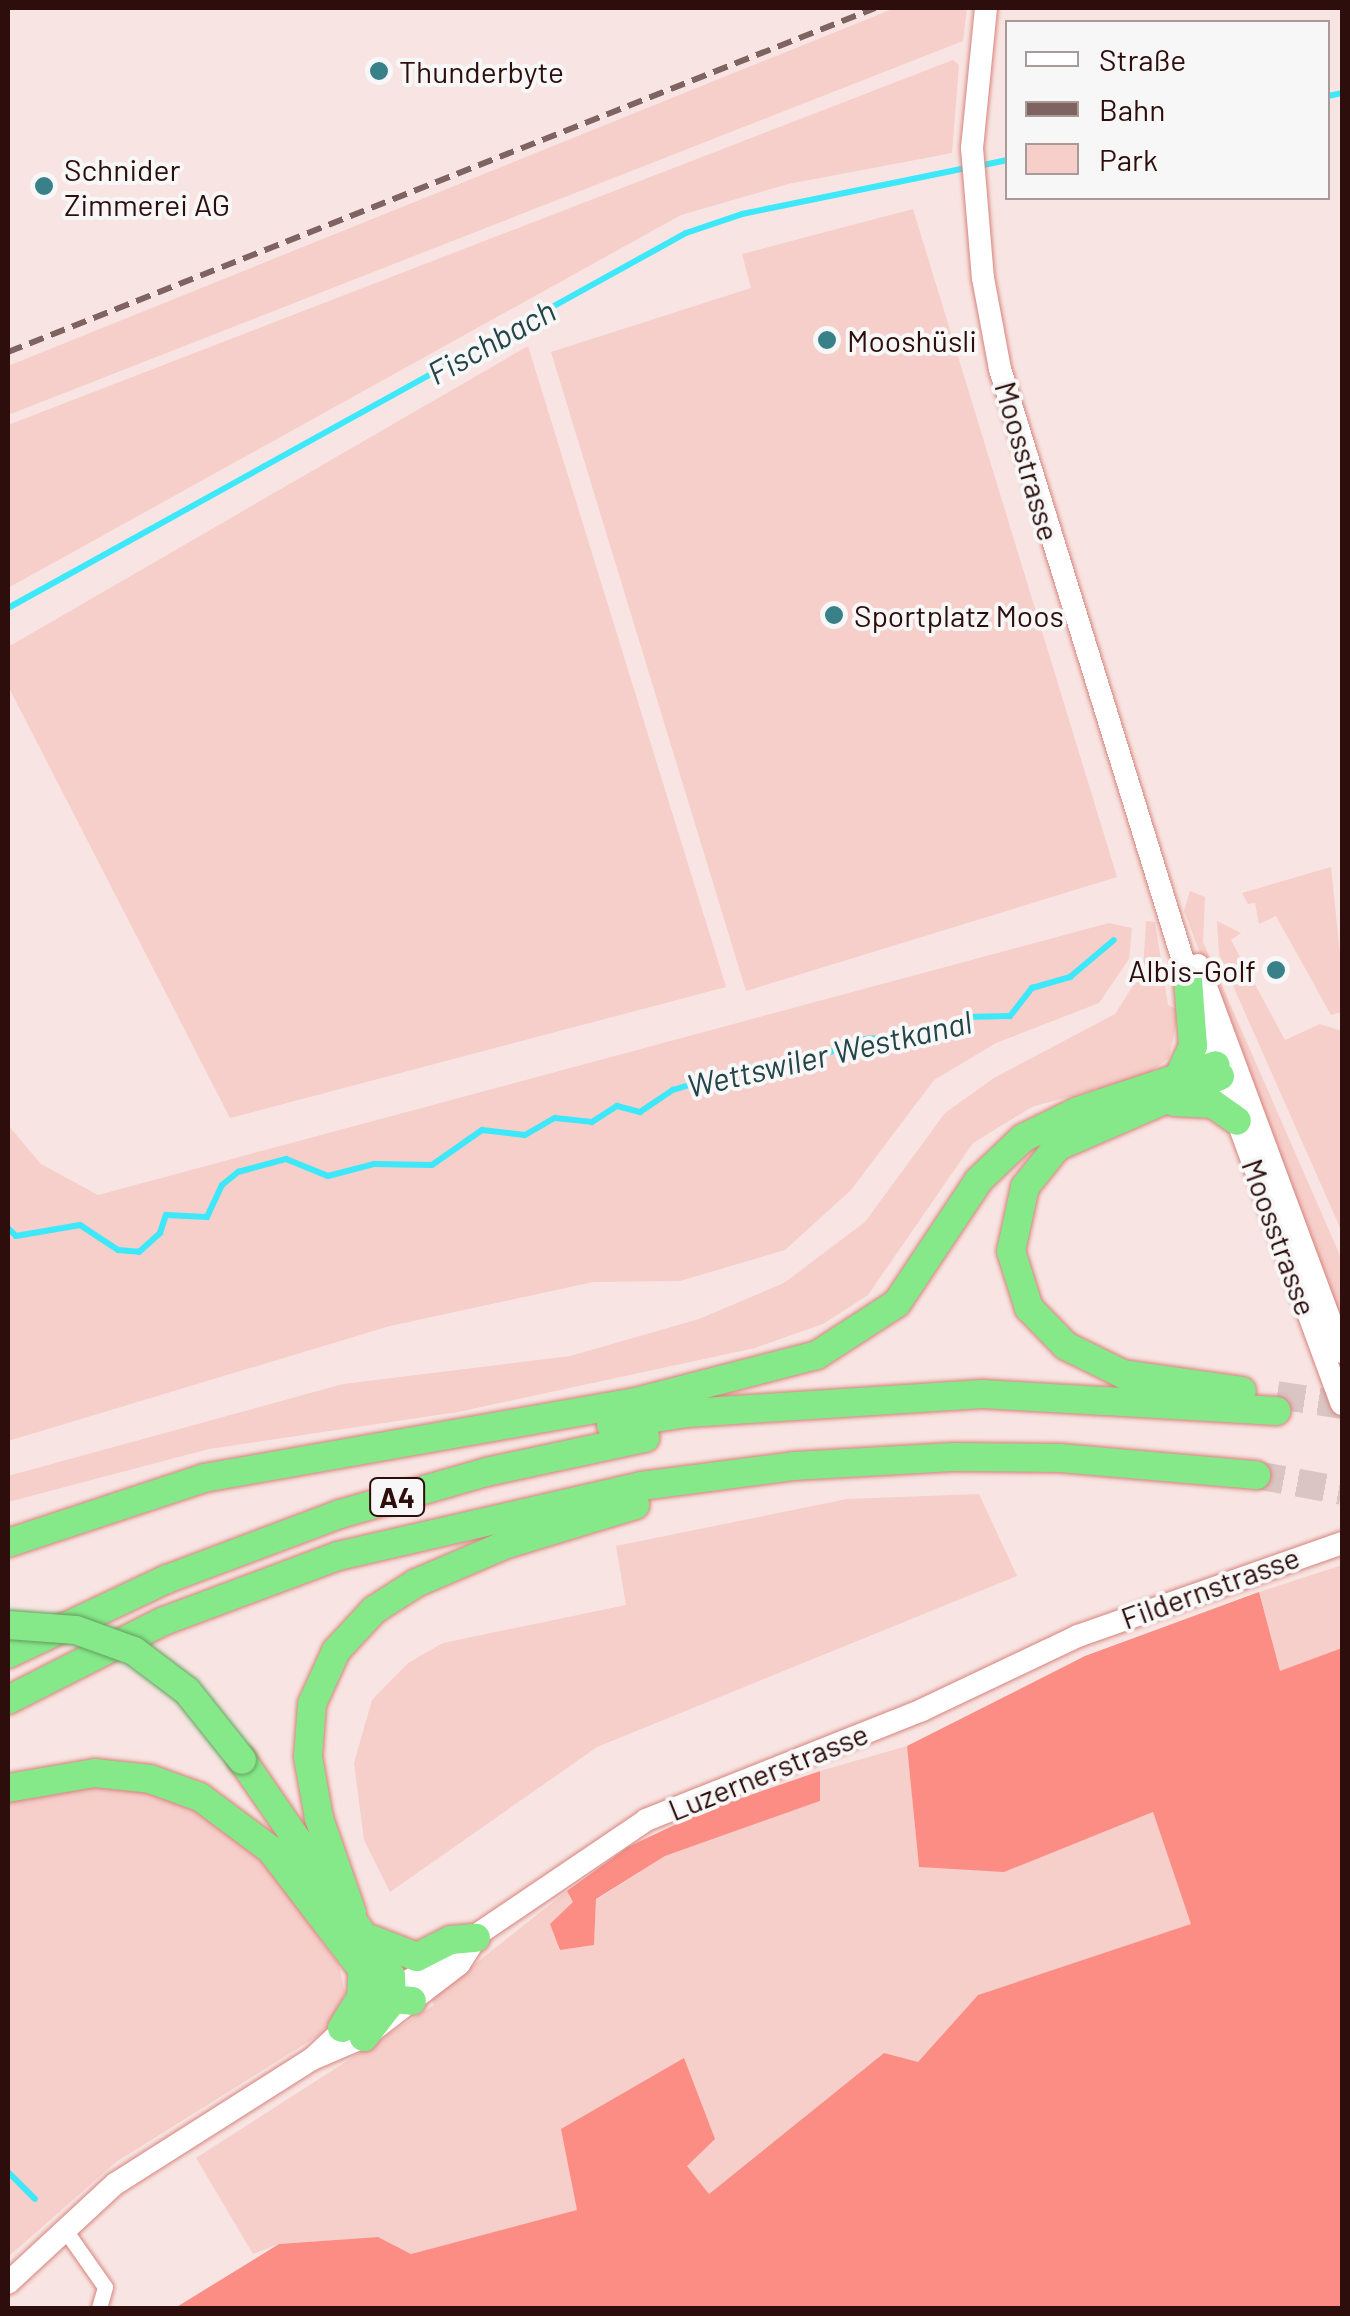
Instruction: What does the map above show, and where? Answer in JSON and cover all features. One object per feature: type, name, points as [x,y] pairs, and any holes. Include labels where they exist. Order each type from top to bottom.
[{"type":"highway","points":[[1180,1074],[1193,1046],[1188,980]]},
{"type":"highway","points":[[8,1543],[204,1478],[639,1402],[818,1354],[897,1303],[979,1180],[1023,1138],[1180,1074],[1224,1069]]},
{"type":"highway","points":[[1168,1102],[1224,1069]]},
{"type":"highway","points":[[1168,1102],[1212,1104],[1237,1121]]},
{"type":"highway","name":"A4","points":[[8,1654],[167,1579],[340,1514],[545,1458],[808,1406],[1019,1394],[1277,1403],[1123,1374],[1090,1361],[1040,1322],[1016,1280],[1015,1212],[1044,1159],[1074,1138],[1168,1102]]},
{"type":"highway","points":[[49,1529],[214,1490],[425,1454],[688,1413],[808,1406]]},
{"type":"highway","name":"A4","points":[[8,1700],[164,1621],[353,1552],[571,1500],[794,1466],[1060,1458],[1256,1475]]},
{"type":"highway","points":[[352,1913],[319,1818],[308,1744],[316,1690],[352,1629],[398,1593],[494,1549],[606,1512],[794,1466]]},
{"type":"highway","points":[[8,1625],[76,1630],[134,1651],[187,1691],[242,1760],[370,1939],[396,1997]]},
{"type":"highway","points":[[8,1788],[95,1773],[150,1779],[200,1797],[272,1850],[362,1976],[396,1997]]},
{"type":"highway","points":[[370,1939],[417,1957],[450,1940],[476,1938]]},
{"type":"highway","points":[[353,2032],[362,1976]]},
{"type":"highway","points":[[353,2032],[396,1997]]},
{"type":"main road","name":"Moosstrasse","points":[[986,8],[972,148],[974,181],[983,278],[1021,446],[1224,1069],[1237,1121],[1342,1404]]},
{"type":"main road","name":"Moosstrasse","points":[[1167,899],[1188,980],[1342,1352]]},
{"type":"main road","name":"Fildernstrasse","points":[[1078,1636],[1332,1544],[1342,1530]]},
{"type":"main road","name":"Luzernerstrasse","points":[[396,1997],[602,1844],[646,1820],[922,1710],[1078,1636]]},
{"type":"main road","points":[[8,2282],[62,2226],[154,2156],[353,2032]]},
{"type":"street","points":[[62,2226],[105,2287],[99,2308]]},
{"type":"green space","points":[[895,8],[967,8],[963,41],[8,415],[8,366]]},
{"type":"green space","points":[[953,60],[959,65],[952,153],[788,184],[681,215],[8,588],[8,425]]},
{"type":"green space","name":"Sportplatz Moos","points":[[913,209],[1117,877],[746,991],[551,352],[751,288],[742,254]]},
{"type":"green space","points":[[528,346],[726,987],[230,1118],[8,686],[8,647]]},
{"type":"green space","points":[[1331,867],[1342,1012],[1331,1015],[1276,916],[1259,924],[1255,903],[1248,904],[1242,893]]},
{"type":"green space","points":[[1190,891],[1205,897],[1203,942],[1342,1260],[1342,1322],[1184,911]]},
{"type":"green space","points":[[1146,921],[1155,922],[1168,1005],[1179,1010],[1169,1058],[1146,1075],[1032,1107],[973,1143],[868,1295],[823,1324],[755,1348],[458,1412],[209,1449],[8,1502],[8,1476],[343,1384],[570,1356],[699,1319],[784,1283],[865,1222],[945,1113],[994,1078],[1115,1014],[1143,970]]},
{"type":"green space","points":[[1217,921],[1241,933],[1231,940],[1285,1040],[1320,1024],[1342,1031],[1342,1232],[1219,954]]},
{"type":"green space","points":[[1109,923],[1132,928],[1129,959],[1099,1003],[996,1043],[934,1080],[851,1190],[785,1250],[680,1281],[593,1282],[390,1326],[8,1441],[8,1125],[41,1164],[98,1195]]},
{"type":"green space","points":[[979,1494],[1017,1576],[597,1747],[390,1892],[364,1840],[354,1763],[372,1700],[408,1663],[443,1643],[626,1605],[616,1546],[847,1499]]},
{"type":"green space","points":[[1342,1565],[1342,1648],[1280,1672],[1259,1592]]},
{"type":"green space","points":[[907,1746],[919,1866],[1004,1871],[1153,1812],[1192,1924],[978,1995],[917,2063],[884,2053],[709,2194],[687,2166],[578,2210],[411,2254],[378,2237],[279,2244],[253,2254],[196,2158],[434,2005],[431,1999],[567,1891],[574,1901],[559,1950],[594,1945],[596,1900],[665,1856],[820,1801],[820,1771]]},
{"type":"green space","points":[[96,1784],[159,1793],[195,1809],[260,1856],[339,1965],[345,1994],[324,2032],[116,2162],[8,2257],[8,1801]]},
{"type":"shaded area","points":[[1259,1592],[1280,1671],[1342,1648],[1342,2308],[175,2308],[279,2244],[378,2237],[411,2254],[577,2210],[561,2129],[684,2058],[715,2139],[687,2166],[709,2194],[884,2053],[918,2062],[978,1995],[1191,1924],[1153,1812],[1004,1872],[919,1867],[907,1746],[1085,1656]]},
{"type":"shaded area","points":[[820,1771],[820,1801],[665,1856],[596,1899],[594,1945],[560,1950],[550,1924],[573,1902],[567,1891],[628,1847],[704,1811]]},
{"type":"waterway","name":"Fischbach","points":[[1330,96],[1342,93]]},
{"type":"waterway","name":"Fischbach","points":[[979,166],[1005,161]]},
{"type":"waterway","name":"Fischbach","points":[[8,608],[686,233],[742,214],[967,168]]},
{"type":"waterway","name":"Wettswiler Westkanal","points":[[8,1228],[16,1236],[80,1225],[118,1250],[139,1252],[160,1233],[166,1215],[207,1217],[222,1185],[238,1172],[286,1159],[328,1176],[374,1164],[432,1165],[482,1130],[525,1135],[555,1118],[592,1122],[617,1106],[640,1112],[673,1090],[748,1067],[787,1068],[865,1039],[927,1035],[965,1017],[1010,1016],[1032,988],[1070,977],[1114,940]]},
{"type":"waterway","points":[[8,2172],[35,2199]]},
{"type":"tunnel","points":[[1277,1395],[1342,1405]]},
{"type":"tunnel","points":[[1256,1475],[1342,1491]]},
{"type":"railway","points":[[8,352],[875,8]]},
{"type":"place","name":"Thunderbyte","points":[[379,71]]},
{"type":"place","name":"Schnider Zimmerei AG","points":[[44,186]]},
{"type":"place","name":"Mooshüsli","points":[[827,340]]},
{"type":"place","name":"Sportplatz Moos","points":[[834,615]]},
{"type":"place","name":"Albis-Golf","points":[[1276,970]]}]
